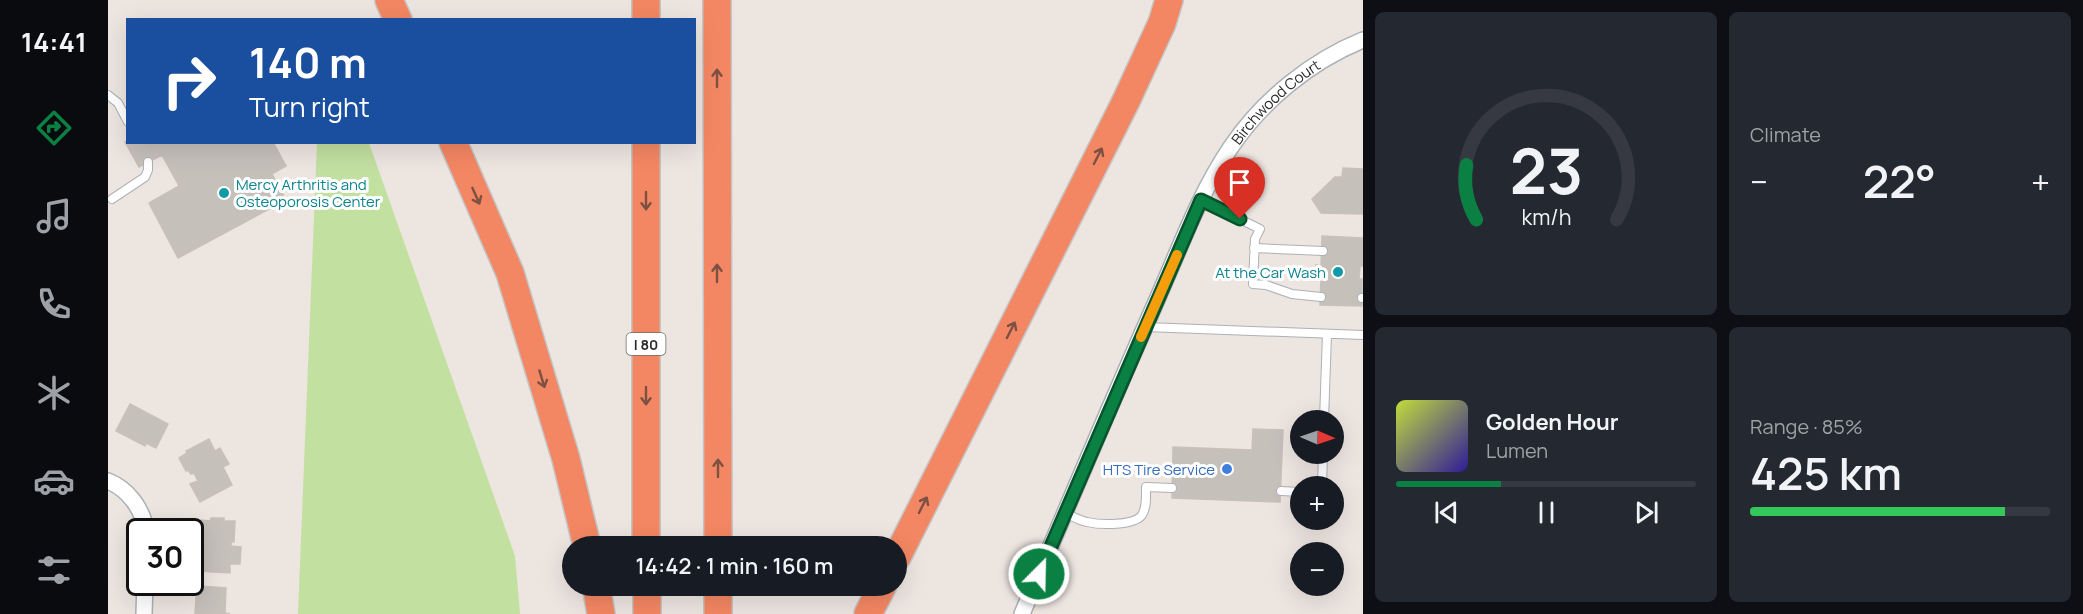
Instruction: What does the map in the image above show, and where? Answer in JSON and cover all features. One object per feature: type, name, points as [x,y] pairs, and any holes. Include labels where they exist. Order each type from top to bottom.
[{"type":"highway","points":[[389,0],[397,18]]},
{"type":"highway","points":[[645,0],[646,18]]},
{"type":"highway","points":[[717,0],[718,536]]},
{"type":"highway","points":[[907,537],[1126,101],[1162,23],[1169,0]]},
{"type":"highway","points":[[454,144],[510,273],[566,459],[585,536]]},
{"type":"highway","name":"I 80","points":[[646,144],[646,536]]},
{"type":"highway","points":[[598,596],[601,614]]},
{"type":"highway","points":[[646,596],[647,614]]},
{"type":"highway","points":[[718,596],[718,614]]},
{"type":"highway","points":[[868,614],[877,596]]},
{"type":"street","name":"Birchwood Court","points":[[1022,614],[1201,200],[1232,146],[1255,117],[1304,73],[1346,47],[1363,40]]},
{"type":"street","points":[[108,481],[129,495],[139,509],[142,518]]},
{"type":"street","points":[[144,614],[145,596]]},
{"type":"lane","points":[[108,95],[118,103],[126,118]]},
{"type":"lane","points":[[112,199],[146,177],[148,162]]},
{"type":"lane","points":[[1201,200],[1260,229],[1255,239],[1253,284],[1266,285],[1292,294],[1321,297]]},
{"type":"lane","points":[[1254,248],[1323,251]]},
{"type":"lane","points":[[1145,327],[1363,335]]},
{"type":"lane","points":[[1324,410],[1327,334]]},
{"type":"lane","points":[[1065,513],[1088,523],[1125,524],[1140,517],[1145,508],[1146,487],[1172,488]]},
{"type":"lane","points":[[1281,491],[1290,491]]},
{"type":"green space","points":[[317,144],[369,144],[515,556],[520,614],[298,614]]},
{"type":"building","name":"Mercy Arthritis and Osteoporosis Center","points":[[126,144],[274,144],[286,166],[272,174],[286,200],[178,258],[149,203],[179,186],[162,155],[139,167]]},
{"type":"building","points":[[1343,168],[1363,169],[1363,214],[1321,213],[1312,199],[1335,177],[1342,177]]},
{"type":"building","name":"At the Car Wash","points":[[1322,236],[1363,238],[1363,266],[1360,266],[1359,279],[1362,279],[1362,306],[1320,305],[1321,278],[1316,278],[1316,265],[1321,266]]},
{"type":"building","points":[[130,404],[168,424],[156,448],[146,443],[145,446],[116,431]]},
{"type":"building","name":"HTS Tire Service","points":[[1253,429],[1283,430],[1280,502],[1172,498],[1173,447],[1252,450]]},
{"type":"building","points":[[209,439],[215,451],[220,448],[229,464],[223,467],[232,485],[200,502],[190,484],[198,481],[194,473],[186,471],[179,458],[187,453],[186,451]]},
{"type":"building","points":[[211,518],[224,518],[224,521],[235,521],[234,542],[231,542],[231,546],[241,547],[240,564],[230,564],[230,573],[204,571],[204,520],[210,521]]},
{"type":"building","points":[[204,586],[226,588],[225,613],[230,614],[195,614],[196,597],[204,596]]},
{"type":"slow traffic","points":[[1141,337],[1177,255]]},
{"type":"place","name":"Mercy Arthritis and Osteoporosis Center","points":[[224,193]]},
{"type":"place","name":"At the Car Wash","points":[[1338,272]]},
{"type":"place","name":"HTS Tire Service","points":[[1227,469]]},
{"type":"route","points":[[1039,574],[1201,200],[1240,219]]}]
